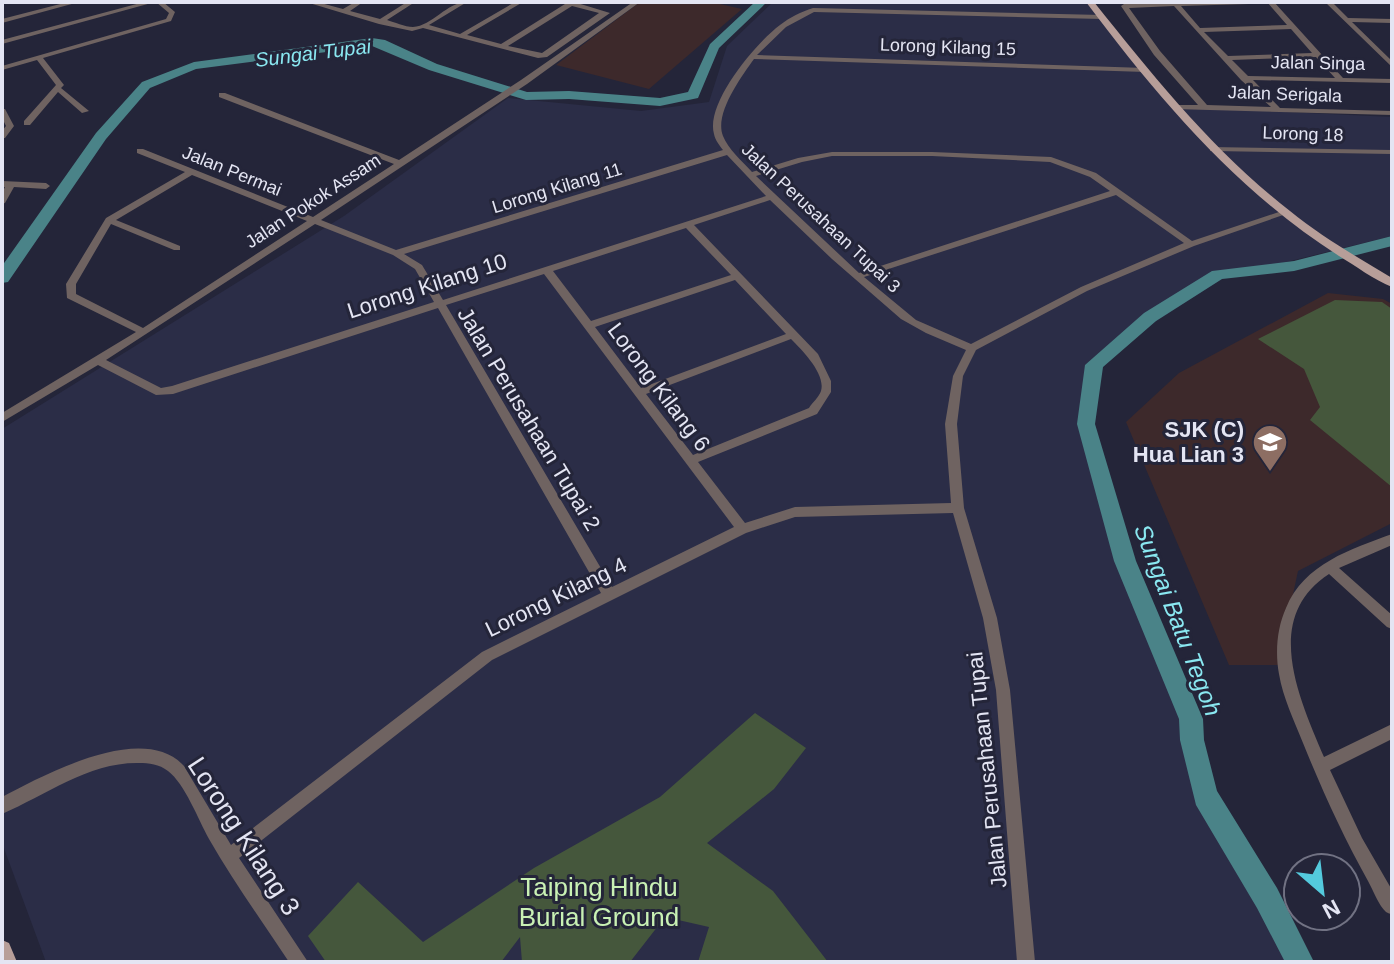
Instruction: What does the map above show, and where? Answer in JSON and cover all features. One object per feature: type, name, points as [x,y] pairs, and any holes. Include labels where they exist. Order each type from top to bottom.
[{"type":"main road","points":[[1090,2],[1213,149],[1285,213],[1388,281]]},
{"type":"street","points":[[2,21],[76,2]]},
{"type":"street","points":[[2,42],[152,2]]},
{"type":"street","points":[[2,68],[169,20],[173,13],[159,2]]},
{"type":"street","points":[[309,2],[412,29],[423,26],[464,2]]},
{"type":"street","points":[[342,12],[360,2]]},
{"type":"street","points":[[379,22],[412,2]]},
{"type":"street","points":[[463,35],[520,2]]},
{"type":"street","name":"Jalan Pokok Assam","points":[[2,418],[144,332],[509,91],[637,2]]},
{"type":"street","points":[[937,2],[940,12]]},
{"type":"street","points":[[1205,108],[1123,9],[1129,5],[1249,2]]},
{"type":"street","points":[[1270,2],[1341,80]]},
{"type":"street","points":[[1328,2],[1392,65]]},
{"type":"street","points":[[503,46],[574,3],[618,16]]},
{"type":"street","points":[[1176,4],[1278,110]]},
{"type":"street","name":"Jalan Perusahaan Tupai 3","points":[[972,348],[916,324],[772,197],[727,152],[718,136],[719,112],[751,57],[802,13],[813,10],[1102,17]]},
{"type":"street","points":[[423,26],[536,56],[544,55],[604,13]]},
{"type":"street","points":[[1347,20],[1392,21]]},
{"type":"street","points":[[1198,30],[1293,27]]},
{"type":"street","points":[[1226,58],[1317,55]]},
{"type":"street","points":[[27,123],[58,89],[59,81],[39,57]]},
{"type":"street","name":"Lorong Kilang 15","points":[[751,57],[1145,70]]},
{"type":"street","name":"Jalan Singa","points":[[1244,78],[1392,81]]},
{"type":"street","points":[[58,89],[85,111]]},
{"type":"street","points":[[222,95],[399,163]]},
{"type":"street","name":"Jalan Serigala","points":[[1177,107],[1392,113]]},
{"type":"street","points":[[2,111],[10,126],[2,136]]},
{"type":"street","name":"Lorong 18","points":[[1213,149],[1392,152]]},
{"type":"street","name":"Jalan Permai","points":[[140,151],[396,253]]},
{"type":"street","name":"Lorong Kilang 11","points":[[396,253],[727,152]]},
{"type":"street","points":[[749,175],[832,154],[1040,158],[1093,175],[1191,244]]},
{"type":"street","points":[[144,332],[71,296],[71,284],[109,220],[192,171]]},
{"type":"street","points":[[2,201],[7,184],[46,186]]},
{"type":"street","points":[[858,276],[1117,192]]},
{"type":"street","name":"Lorong Kilang 10","points":[[97,360],[160,392],[173,390],[772,197]]},
{"type":"street","points":[[972,348],[1120,272],[1191,244],[1285,213]]},
{"type":"street","points":[[109,220],[177,248]]},
{"type":"street","points":[[688,224],[822,370],[826,392],[813,411],[690,461]]},
{"type":"street","name":"Jalan Perusahaan Tupai 2","points":[[396,253],[419,267],[437,304],[610,596]]},
{"type":"street","name":"Lorong Kilang 6","points":[[546,269],[742,529]]},
{"type":"street","points":[[588,326],[737,276]]},
{"type":"street","points":[[638,393],[793,335]]},
{"type":"street","name":"Jalan Perusahaan Tupai","points":[[972,348],[958,376],[951,424],[958,508],[990,618],[1003,690],[1026,962]]},
{"type":"street","name":"Lorong Kilang 4","points":[[229,856],[487,656],[742,529],[795,512],[958,508]]},
{"type":"street","points":[[1392,539],[1331,568],[1303,588],[1291,611],[1284,644],[1285,668],[1292,697],[1362,859],[1392,906]]},
{"type":"street","points":[[1331,568],[1392,623]]},
{"type":"street","points":[[1321,767],[1392,731]]},
{"type":"street","name":"Lorong Kilang 3","points":[[2,806],[36,787],[104,760],[129,756],[154,758],[173,765],[299,962]]},
{"type":"shaded area","points":[[640,2],[711,2],[742,9],[649,89],[556,65]]},
{"type":"shaded area","points":[[773,2],[1092,2],[1179,107],[1392,117],[1392,236],[1225,277],[1088,365],[1082,420],[1125,561],[1192,740],[1205,796],[1294,962],[46,962],[2,843],[2,429],[344,216],[508,98],[641,111],[709,102],[727,46]]},
{"type":"shaded area","name":"SJK (C) Hua Lian 3","points":[[1328,293],[1383,299],[1392,304],[1392,523],[1298,571],[1278,665],[1229,665],[1126,422],[1179,373]]},
{"type":"green space","points":[[1335,300],[1382,302],[1392,309],[1392,487],[1310,420],[1320,407],[1304,369],[1258,339]]},
{"type":"green space","name":"Taiping Hindu Burial Ground","points":[[755,713],[806,748],[774,789],[707,843],[773,891],[828,962],[698,962],[709,927],[665,917],[630,962],[522,962],[520,937],[501,962],[326,962],[308,936],[358,882],[423,942],[534,868],[660,797]]},
{"type":"waterway","name":"Sungai Tupai","points":[[2,278],[101,136],[146,85],[194,66],[372,42],[381,43],[433,67],[526,96],[569,95],[660,102],[693,95],[714,47],[761,2]]},
{"type":"waterway","name":"Sungai Batu Tegoh","points":[[1300,962],[1267,898],[1205,796],[1192,740],[1191,719],[1125,561],[1086,424],[1094,365],[1150,317],[1218,275],[1294,266],[1392,241]]},
{"type":"place","name":"SJK (C) Hua Lian 3","points":[[1270,473]]}]
